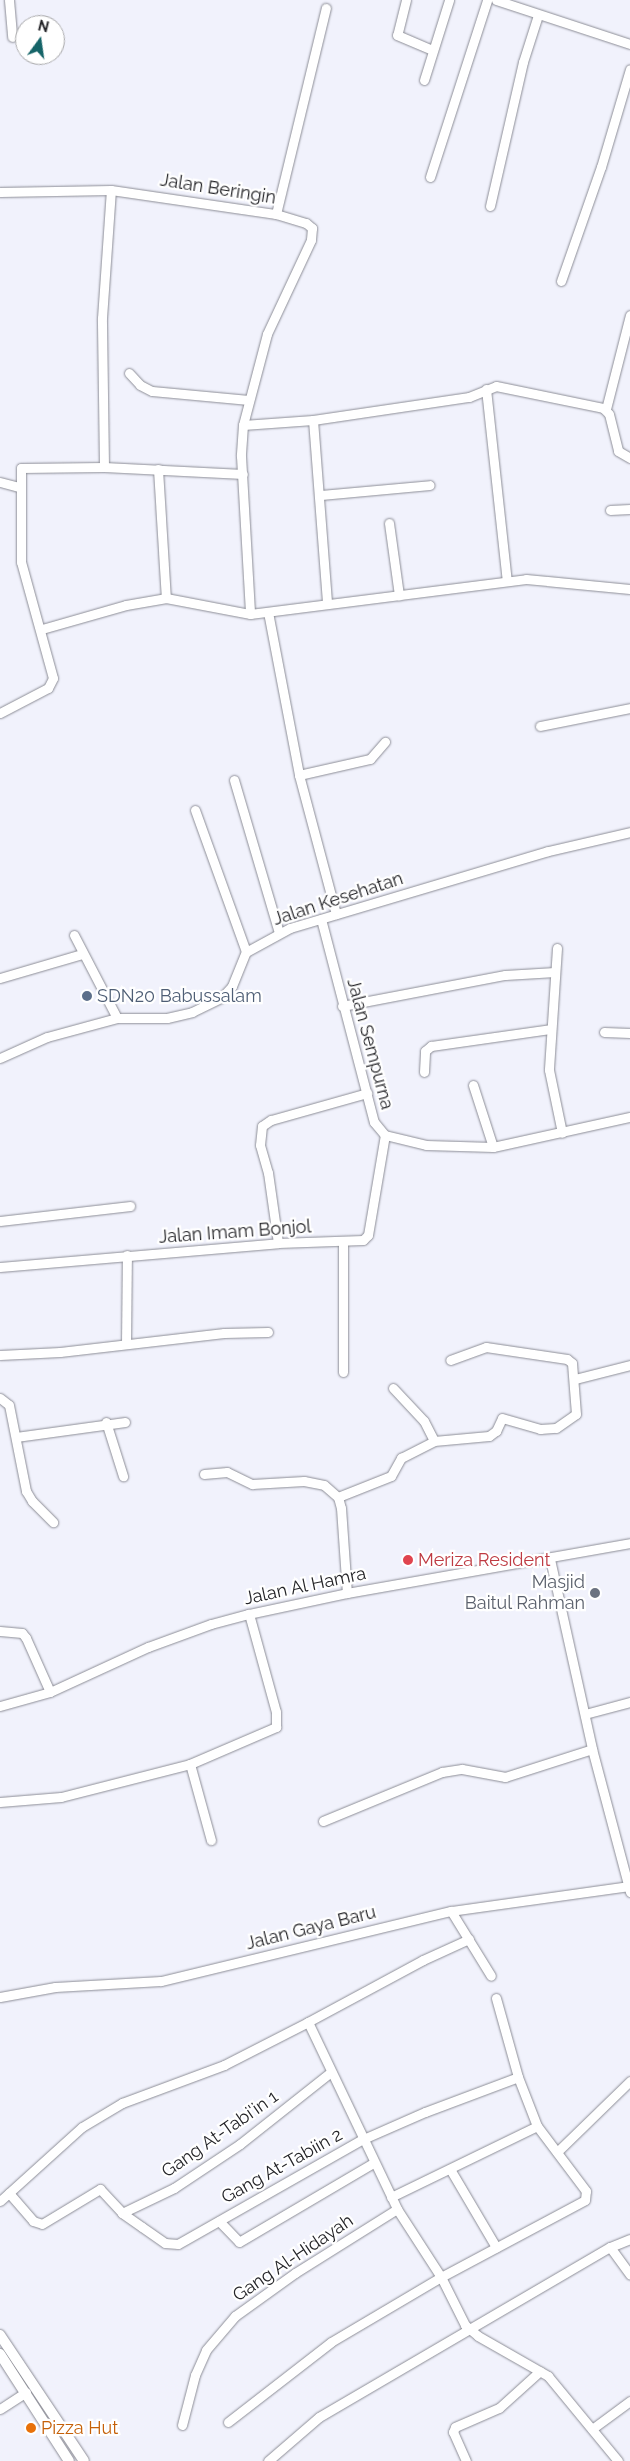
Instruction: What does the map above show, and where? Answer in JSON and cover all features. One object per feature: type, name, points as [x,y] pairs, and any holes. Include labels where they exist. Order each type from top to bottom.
[{"type":"street","points":[[9,0],[12,37]]},
{"type":"street","points":[[406,0],[397,35],[432,50]]},
{"type":"street","points":[[424,80],[449,0]]},
{"type":"street","points":[[430,177],[487,0]]},
{"type":"street","points":[[496,0],[630,44]]},
{"type":"street","points":[[276,214],[326,8]]},
{"type":"street","points":[[490,206],[522,62],[538,15]]},
{"type":"street","points":[[561,281],[601,167],[630,69]]},
{"type":"street","points":[[104,467],[102,318],[111,190]]},
{"type":"street","name":"Jalan Beringin","points":[[0,192],[111,190],[276,214],[306,223],[312,228],[313,235],[267,334],[250,400]]},
{"type":"street","points":[[630,315],[606,409],[618,451],[630,458]]},
{"type":"street","points":[[129,373],[140,385],[152,391],[250,400],[243,426],[243,474],[250,614]]},
{"type":"street","points":[[243,426],[313,420],[468,397],[486,389],[502,387],[606,409]]},
{"type":"street","points":[[486,389],[506,581]]},
{"type":"street","points":[[313,420],[321,494],[327,602]]},
{"type":"street","points":[[0,713],[51,684],[52,667],[42,629],[30,601],[20,562],[19,487],[20,471],[25,466],[104,467],[243,474]]},
{"type":"street","points":[[158,469],[166,598]]},
{"type":"street","points":[[0,482],[19,487]]},
{"type":"street","points":[[321,494],[430,485]]},
{"type":"street","points":[[610,510],[630,509]]},
{"type":"street","points":[[389,522],[399,595]]},
{"type":"street","points":[[42,629],[126,605],[166,598],[250,614],[327,602],[526,579],[630,589]]},
{"type":"street","points":[[268,612],[299,775],[336,914]]},
{"type":"street","points":[[540,726],[630,708]]},
{"type":"street","points":[[299,775],[357,764],[370,759],[385,742]]},
{"type":"street","points":[[234,780],[279,933]]},
{"type":"street","points":[[0,1058],[48,1037],[117,1018],[167,1018],[192,1012],[221,998],[232,986],[246,952],[195,810]]},
{"type":"street","name":"Jalan Kesehatan","points":[[246,952],[279,933],[336,914],[548,851],[630,832]]},
{"type":"street","name":"Jalan Sempurna","points":[[321,920],[342,1006],[374,1122],[385,1134],[426,1145],[493,1147],[630,1117]]},
{"type":"street","points":[[74,935],[82,954],[117,1018]]},
{"type":"street","points":[[557,948],[550,1029],[549,1070],[562,1133]]},
{"type":"street","points":[[0,978],[82,954]]},
{"type":"street","points":[[342,1006],[505,975],[555,972]]},
{"type":"street","points":[[424,1072],[425,1051],[431,1046],[550,1029]]},
{"type":"street","points":[[604,1032],[630,1033]]},
{"type":"street","points":[[473,1086],[493,1147]]},
{"type":"street","points":[[278,1243],[268,1173],[260,1145],[262,1126],[270,1120],[367,1093]]},
{"type":"street","name":"Jalan Imam Bonjol","points":[[0,1267],[278,1243],[343,1243],[363,1240],[368,1235],[385,1134]]},
{"type":"street","points":[[0,1221],[130,1206]]},
{"type":"street","points":[[343,1243],[343,1372]]},
{"type":"street","points":[[126,1344],[127,1256]]},
{"type":"street","points":[[0,1355],[224,1333],[268,1332]]},
{"type":"street","points":[[338,1497],[391,1476],[401,1458],[434,1441],[489,1436],[496,1431],[502,1418],[540,1429],[556,1428],[577,1412],[572,1363],[567,1359],[486,1347],[450,1360]]},
{"type":"street","points":[[575,1379],[630,1365]]},
{"type":"street","points":[[393,1388],[424,1422],[434,1441]]},
{"type":"street","points":[[0,1398],[9,1406],[26,1491],[32,1501],[53,1522]]},
{"type":"street","points":[[16,1437],[106,1422],[125,1422]]},
{"type":"street","points":[[106,1422],[123,1476]]},
{"type":"street","points":[[204,1474],[228,1472],[252,1484],[318,1482],[338,1497],[347,1593]]},
{"type":"street","name":"Jalan Al Hamra","points":[[0,1706],[50,1692],[148,1647],[211,1624],[347,1593],[550,1559],[630,1543]]},
{"type":"street","points":[[550,1559],[592,1749],[630,1888]]},
{"type":"street","points":[[0,1802],[61,1796],[190,1764],[277,1724],[250,1614]]},
{"type":"street","points":[[0,1631],[14,1632],[26,1638],[50,1692]]},
{"type":"street","points":[[585,1714],[630,1702]]},
{"type":"street","points":[[323,1821],[442,1772],[462,1770],[505,1777],[592,1749]]},
{"type":"street","points":[[190,1764],[211,1840]]},
{"type":"street","name":"Jalan Gaya Baru","points":[[0,1997],[55,1987],[161,1980],[452,1911],[630,1888]]},
{"type":"street","points":[[452,1911],[492,1976]]},
{"type":"street","points":[[0,2201],[82,2127],[122,2103],[224,2065],[423,1960],[469,1939]]},
{"type":"street","points":[[228,2422],[331,2342],[441,2277],[585,2200],[586,2191],[537,2126],[518,2077],[496,1998]]},
{"type":"street","points":[[308,2022],[361,2140],[390,2197],[441,2277],[470,2330],[548,2376],[618,2461]]},
{"type":"street","name":"Gang At-Tabi'in 1","points":[[122,2213],[174,2188],[240,2144],[331,2072]]},
{"type":"street","name":"Gang At-Tabiin 2","points":[[9,2193],[33,2221],[42,2224],[98,2189],[122,2213],[171,2244],[184,2242],[361,2140],[425,2112],[518,2077]]},
{"type":"street","points":[[558,2152],[630,2081]]},
{"type":"street","points":[[390,2197],[537,2126]]},
{"type":"street","points":[[219,2221],[239,2242],[373,2163]]},
{"type":"street","points":[[450,2169],[496,2247]]},
{"type":"street","name":"Gang Al-Hidayah","points":[[182,2424],[195,2374],[206,2350],[235,2316],[295,2273],[397,2209]]},
{"type":"street","points":[[268,2461],[307,2425],[610,2247],[630,2239]]},
{"type":"street","points":[[610,2247],[630,2275]]},
{"type":"street","points":[[0,2335],[84,2461]]},
{"type":"street","points":[[0,2354],[69,2461]]},
{"type":"street","points":[[466,2461],[453,2432],[455,2427],[499,2408],[516,2396],[540,2371]]},
{"type":"street","points":[[0,2409],[26,2392]]},
{"type":"street","points":[[592,2429],[630,2401]]},
{"type":"place","name":"SDN20 Babussalam","points":[[87,996]]},
{"type":"place","name":"Meriza Resident","points":[[408,1560]]},
{"type":"place","name":"Masjid Baitul Rahman","points":[[595,1593]]},
{"type":"place","name":"Pizza Hut","points":[[31,2428]]}]
